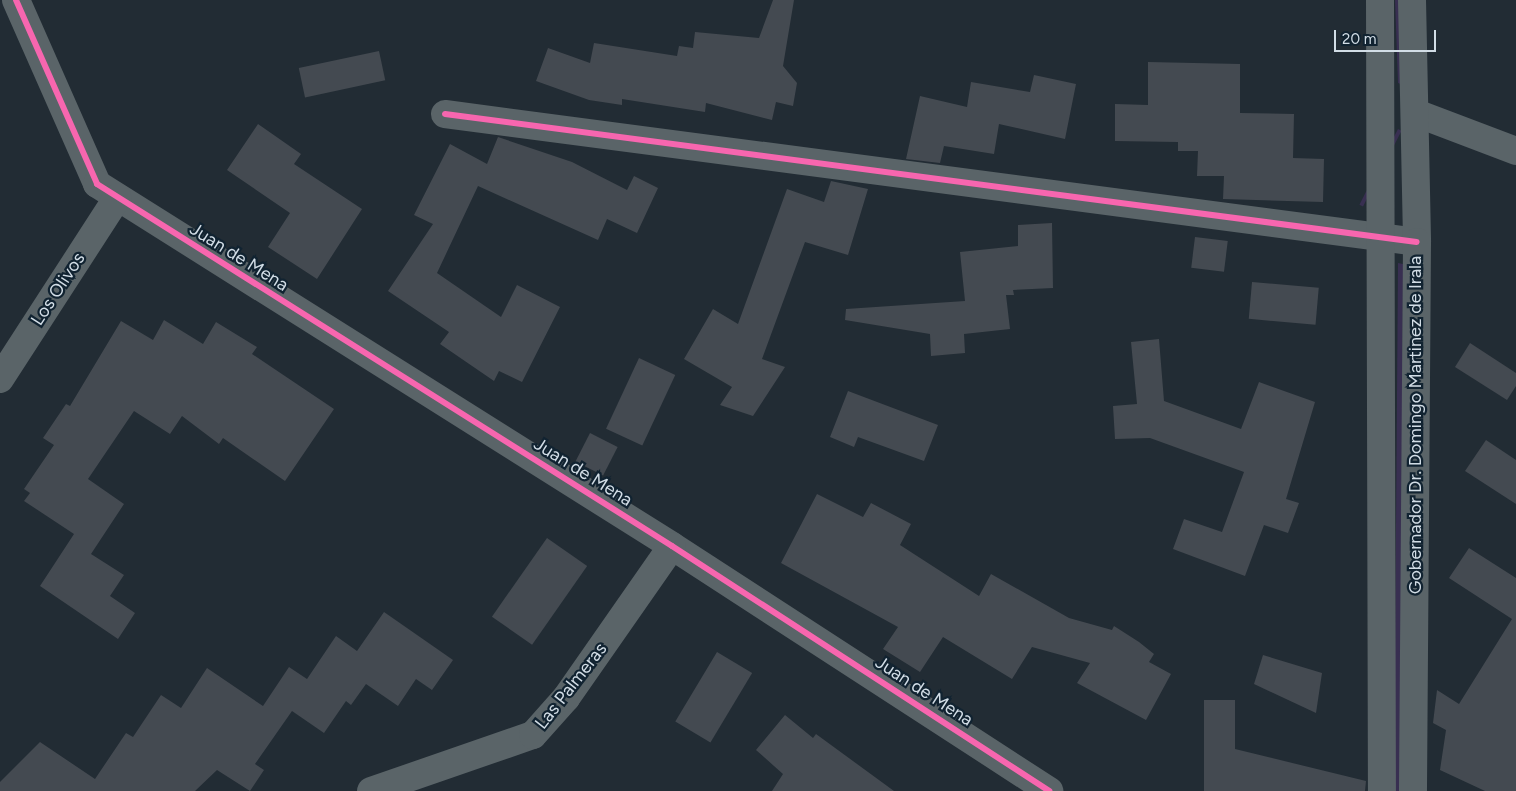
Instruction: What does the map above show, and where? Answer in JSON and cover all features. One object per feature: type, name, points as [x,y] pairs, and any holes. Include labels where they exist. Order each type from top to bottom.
[{"type":"street","points":[[16,0],[107,191]]},
{"type":"street","name":"Gobernador Dr. Domingo Martinez de Irala","points":[[1380,0],[1384,238],[1382,791]]},
{"type":"street","name":"Gobernador Dr. Domingo Martinez de Irala","points":[[1412,0],[1416,113],[1417,242],[1413,791]]},
{"type":"street","points":[[1416,113],[1516,152]]},
{"type":"street","points":[[445,114],[1417,242]]},
{"type":"street","name":"Los Olivos","points":[[0,379],[107,191]]},
{"type":"street","name":"Juan de Mena","points":[[107,191],[672,546],[1049,791]]},
{"type":"street","name":"Las Palmeras","points":[[371,791],[533,734],[566,698],[672,546]]},
{"type":"shaded area","points":[[1395,0],[1402,0],[1403,85],[1398,83]]},
{"type":"shaded area","points":[[1398,129],[1402,131],[1363,207],[1359,205]]},
{"type":"shaded area","points":[[1398,263],[1403,264],[1400,791],[1394,791]]},
{"type":"building","points":[[773,0],[794,0],[783,66],[797,83],[793,106],[776,102],[772,120],[706,103],[705,112],[622,99],[622,105],[589,100],[536,81],[548,48],[590,63],[594,43],[677,56],[679,46],[693,48],[695,32],[759,38]]},
{"type":"building","points":[[379,51],[385,80],[305,97],[299,68]]},
{"type":"building","points":[[1148,62],[1240,64],[1240,113],[1294,114],[1293,158],[1324,159],[1323,202],[1223,199],[1224,176],[1197,176],[1198,151],[1178,151],[1178,142],[1115,141],[1115,104],[1148,105]]},
{"type":"building","points":[[1034,75],[1076,84],[1065,139],[999,124],[994,154],[944,146],[940,163],[906,159],[920,96],[967,107],[971,82],[1030,92]]},
{"type":"building","points":[[258,124],[301,154],[294,164],[362,209],[317,279],[268,247],[290,213],[227,170]]},
{"type":"building","points":[[498,137],[572,162],[627,190],[634,176],[658,188],[637,233],[607,219],[598,240],[478,186],[437,273],[501,317],[517,285],[560,307],[522,382],[499,371],[494,381],[440,344],[449,332],[388,291],[433,224],[414,215],[450,144],[487,164]]},
{"type":"building","points":[[831,181],[868,189],[848,255],[805,242],[762,359],[785,367],[753,416],[720,405],[732,387],[684,359],[713,309],[738,324],[787,189],[824,202]]},
{"type":"building","points":[[1052,223],[1053,288],[1013,290],[1014,295],[1006,295],[1010,329],[964,334],[965,353],[931,356],[930,334],[845,320],[846,309],[965,301],[960,252],[1018,246],[1018,225]]},
{"type":"building","points":[[1195,237],[1228,241],[1224,272],[1191,268]]},
{"type":"building","points":[[1252,282],[1319,288],[1316,325],[1249,319]]},
{"type":"building","points":[[164,320],[203,344],[216,322],[257,347],[252,354],[334,409],[285,481],[223,438],[219,444],[182,416],[170,434],[134,411],[88,479],[124,504],[91,554],[124,575],[110,596],[135,613],[118,639],[40,586],[74,534],[24,501],[30,493],[24,489],[54,445],[43,438],[66,404],[70,406],[121,321],[153,340]]},
{"type":"building","points":[[1159,339],[1164,401],[1241,429],[1259,382],[1315,402],[1286,499],[1299,503],[1288,533],[1264,525],[1245,576],[1173,549],[1184,519],[1222,532],[1244,472],[1150,438],[1115,439],[1113,406],[1137,404],[1131,342]]},
{"type":"building","points":[[1470,343],[1516,373],[1516,386],[1507,400],[1455,367]]},
{"type":"building","points":[[639,358],[675,375],[642,446],[606,429]]},
{"type":"building","points":[[848,391],[938,425],[924,461],[858,437],[854,447],[830,437]]},
{"type":"building","points":[[590,433],[618,447],[603,476],[575,462]]},
{"type":"building","points":[[1486,440],[1516,460],[1516,504],[1465,471]]},
{"type":"building","points":[[817,494],[863,517],[871,503],[911,524],[900,545],[979,596],[991,574],[1069,618],[1112,630],[1114,626],[1139,642],[1154,654],[1149,662],[1171,674],[1146,720],[1077,683],[1090,663],[1032,647],[1012,679],[943,637],[920,672],[883,649],[898,627],[781,563]]},
{"type":"building","points":[[547,538],[587,566],[532,645],[492,617]]},
{"type":"building","points":[[1469,548],[1516,578],[1516,791],[1485,791],[1440,770],[1446,730],[1433,723],[1437,690],[1459,704],[1512,619],[1449,578]]},
{"type":"building","points":[[384,612],[453,660],[432,690],[416,679],[398,706],[366,684],[351,705],[346,701],[324,733],[292,711],[255,764],[264,770],[250,791],[217,770],[195,791],[0,791],[0,782],[40,742],[95,779],[126,733],[133,737],[161,695],[181,708],[207,668],[263,706],[289,667],[307,679],[336,636],[357,651]]},
{"type":"building","points":[[717,652],[752,673],[710,743],[675,721]]},
{"type":"building","points":[[1263,655],[1322,673],[1316,713],[1254,684]]},
{"type":"building","points":[[1204,700],[1235,700],[1235,749],[1366,781],[1365,791],[1204,791]]},
{"type":"building","points":[[785,715],[813,738],[816,734],[894,791],[772,791],[783,774],[756,750]]},
{"type":"cycle path","points":[[16,0],[97,184],[672,546],[1049,791]]},
{"type":"cycle path","points":[[445,114],[1417,242]]}]
